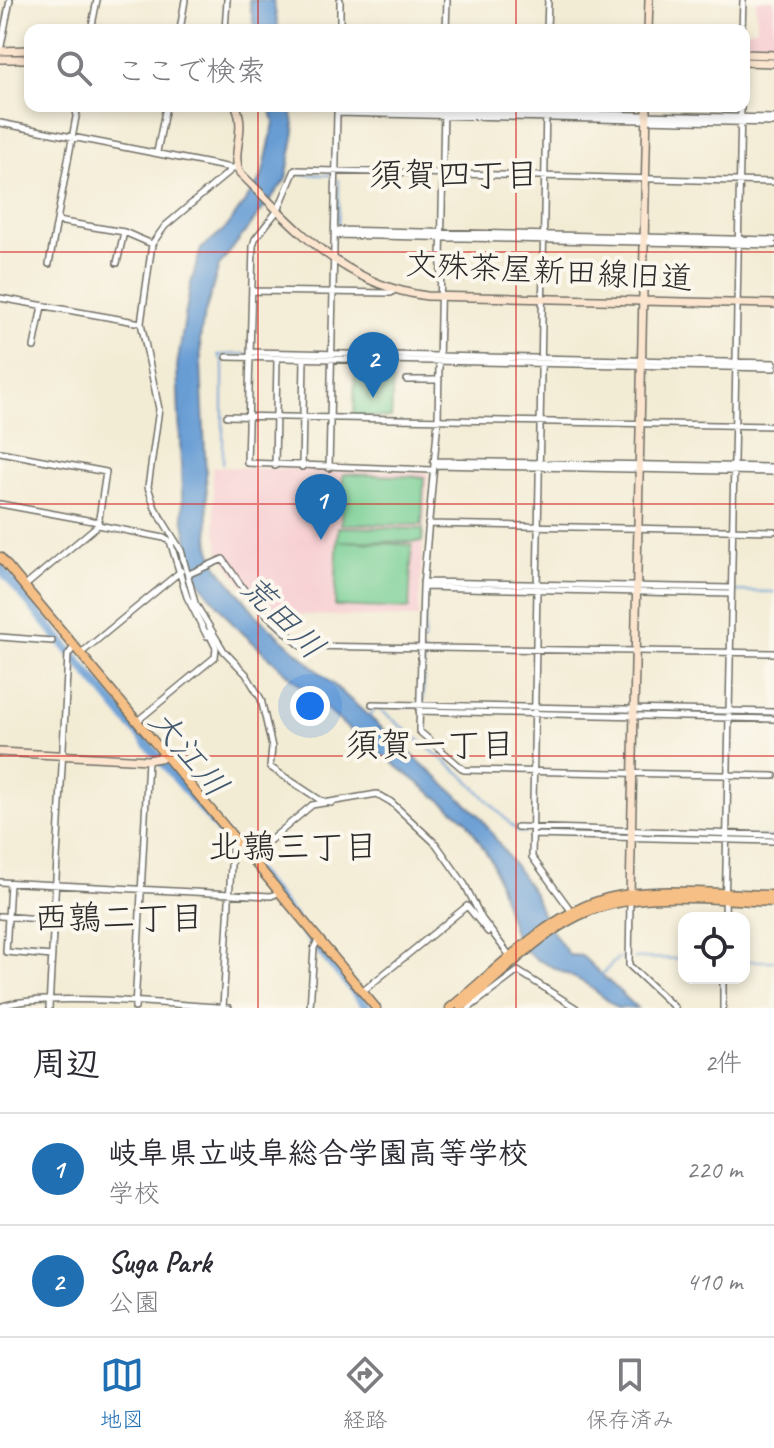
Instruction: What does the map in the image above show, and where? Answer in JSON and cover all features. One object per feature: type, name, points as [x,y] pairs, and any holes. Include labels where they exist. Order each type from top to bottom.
[{"type":"main road","points":[[0,557],[74,651],[136,722],[162,759],[249,858],[275,895],[376,1008]]},
{"type":"main road","points":[[725,898],[774,895]]},
{"type":"main road","points":[[450,1008],[569,916],[630,897],[774,902]]},
{"type":"main road","points":[[465,1008],[517,957]]},
{"type":"street","points":[[10,0],[0,51],[24,50]]},
{"type":"street","points":[[92,24],[97,0]]},
{"type":"street","points":[[181,24],[185,0]]},
{"type":"street","points":[[225,24],[227,0]]},
{"type":"street","points":[[340,0],[340,24]]},
{"type":"street","points":[[446,24],[447,0]]},
{"type":"street","points":[[547,24],[548,0]]},
{"type":"street","points":[[648,24],[649,0]]},
{"type":"street","points":[[742,24],[743,0]]},
{"type":"street","points":[[750,54],[774,55]]},
{"type":"street","points":[[0,59],[24,59]]},
{"type":"street","points":[[750,62],[774,63]]},
{"type":"street","points":[[49,264],[77,112]]},
{"type":"street","points":[[157,152],[165,112]]},
{"type":"street","points":[[238,112],[242,124],[233,167],[165,226],[152,244],[141,323],[159,409],[148,487],[155,508],[192,573],[195,603],[224,651],[246,674],[261,699],[272,747],[270,767],[320,800],[331,803]]},
{"type":"street","points":[[329,468],[337,112]]},
{"type":"street","points":[[444,112],[438,420],[423,584],[419,731],[464,770],[774,776]]},
{"type":"street","points":[[569,916],[532,857],[545,112],[647,113],[774,120]]},
{"type":"street","points":[[725,912],[741,112]]},
{"type":"street","points":[[647,113],[629,965],[675,1008]]},
{"type":"street","points":[[0,123],[233,167]]},
{"type":"street","name":"文殊茶屋新田線旧道","points":[[233,167],[334,262],[394,290],[440,297],[774,304]]},
{"type":"street","points":[[774,182],[295,170],[277,208],[255,239],[247,463],[329,468],[540,465],[774,470]]},
{"type":"street","points":[[57,221],[124,232],[152,244]]},
{"type":"street","points":[[117,263],[124,232]]},
{"type":"street","points":[[335,233],[774,242]]},
{"type":"street","points":[[252,291],[334,294],[391,293],[394,290]]},
{"type":"street","points":[[0,298],[141,323]]},
{"type":"street","points":[[34,347],[42,306]]},
{"type":"street","points":[[250,355],[304,359],[332,356]]},
{"type":"street","points":[[227,357],[332,356],[774,365]]},
{"type":"street","points":[[275,466],[277,358]]},
{"type":"street","points":[[302,467],[304,359]]},
{"type":"street","points":[[407,380],[439,380]]},
{"type":"street","points":[[227,416],[774,426]]},
{"type":"street","points":[[0,452],[106,472],[98,524],[25,587]]},
{"type":"street","points":[[0,504],[170,541],[184,560]]},
{"type":"street","points":[[428,524],[774,531]]},
{"type":"street","points":[[170,541],[187,597],[216,652]]},
{"type":"street","points":[[192,573],[221,560],[251,600],[301,646],[774,653]]},
{"type":"street","points":[[50,1005],[62,755],[74,651],[181,571]]},
{"type":"street","points":[[423,584],[731,591]]},
{"type":"street","points":[[136,722],[215,657],[206,623]]},
{"type":"street","points":[[0,637],[52,641]]},
{"type":"street","points":[[372,704],[634,713],[774,712]]},
{"type":"street","points":[[728,714],[774,719]]},
{"type":"street","points":[[0,752],[162,759]]},
{"type":"street","points":[[135,1006],[148,760]]},
{"type":"street","points":[[249,858],[309,806],[377,794],[391,802],[451,863],[493,935]]},
{"type":"street","points":[[517,827],[532,832],[774,841]]},
{"type":"street","points":[[726,837],[774,835]]},
{"type":"street","points":[[4,1006],[225,1008],[234,844]]},
{"type":"street","points":[[0,882],[275,895]]},
{"type":"street","points":[[10,883],[6,952],[52,956]]},
{"type":"street","points":[[362,992],[467,906],[475,913],[482,927],[517,957]]},
{"type":"street","points":[[0,916],[54,920]]},
{"type":"street","points":[[310,1008],[316,944]]},
{"type":"street","points":[[465,1008],[518,971],[576,1008]]},
{"type":"street","points":[[723,984],[723,1008]]},
{"type":"shaded area","points":[[756,0],[774,0],[774,49],[750,49],[750,30],[757,29]]},
{"type":"shaded area","points":[[212,467],[428,472],[418,618],[271,614],[255,602],[220,554],[215,526]]},
{"type":"green space","points":[[355,361],[372,362],[372,380],[393,380],[391,418],[354,416]]},
{"type":"green space","points":[[343,474],[424,477],[422,525],[341,524]]},
{"type":"green space","points":[[338,527],[423,529],[422,542],[341,541],[412,545],[409,609],[335,606]]},
{"type":"water","points":[[249,0],[273,0],[278,24],[254,24]]},
{"type":"water","points":[[271,112],[292,112],[295,132],[286,179],[219,266],[200,340],[209,544],[217,566],[259,618],[479,815],[535,895],[544,919],[569,955],[582,956],[637,1008],[617,1008],[585,983],[534,958],[517,943],[492,862],[466,820],[345,726],[234,625],[199,581],[191,561],[183,516],[177,366],[190,287],[201,249],[227,227],[262,177],[274,123]]},
{"type":"waterway","points":[[296,174],[331,175]]},
{"type":"waterway","points":[[338,227],[339,180]]},
{"type":"waterway","points":[[218,355],[248,354]]},
{"type":"waterway","points":[[218,355],[223,362],[223,463]]},
{"type":"waterway","name":"大江川","points":[[0,568],[368,1008]]},
{"type":"waterway","points":[[585,588],[632,589]]},
{"type":"waterway","points":[[642,589],[728,591]]},
{"type":"waterway","points":[[424,643],[426,591]]},
{"type":"waterway","points":[[733,591],[774,592]]},
{"type":"waterway","points":[[423,704],[424,651]]},
{"type":"waterway","points":[[377,707],[466,778],[518,832],[529,832]]},
{"type":"waterway","points":[[368,717],[377,707],[414,707]]},
{"type":"waterway","points":[[424,708],[530,710]]},
{"type":"waterway","points":[[539,710],[630,712]]},
{"type":"waterway","points":[[641,713],[724,715]]},
{"type":"waterway","points":[[733,715],[774,716]]},
{"type":"waterway","points":[[535,832],[627,834]]},
{"type":"waterway","points":[[638,834],[723,836]]},
{"type":"waterway","points":[[728,836],[774,838]]},
{"type":"waterway","points":[[601,975],[618,958],[625,958]]},
{"type":"waterway","points":[[634,958],[678,959]]},
{"type":"waterway","points":[[750,961],[774,961]]},
{"type":"place","name":"Suga Park","points":[[373,398]]},
{"type":"place","name":"岐阜県立岐阜総合学園高等学校","points":[[321,540]]},
{"type":"district","name":"須賀四丁目","points":[[454,174]]},
{"type":"district","name":"須賀一丁目","points":[[430,744]]},
{"type":"district","name":"北鶉三丁目","points":[[293,846]]},
{"type":"district","name":"西鶉二丁目","points":[[119,917]]},
{"type":"water label","name":"荒田川","points":[[283,617]]}]
